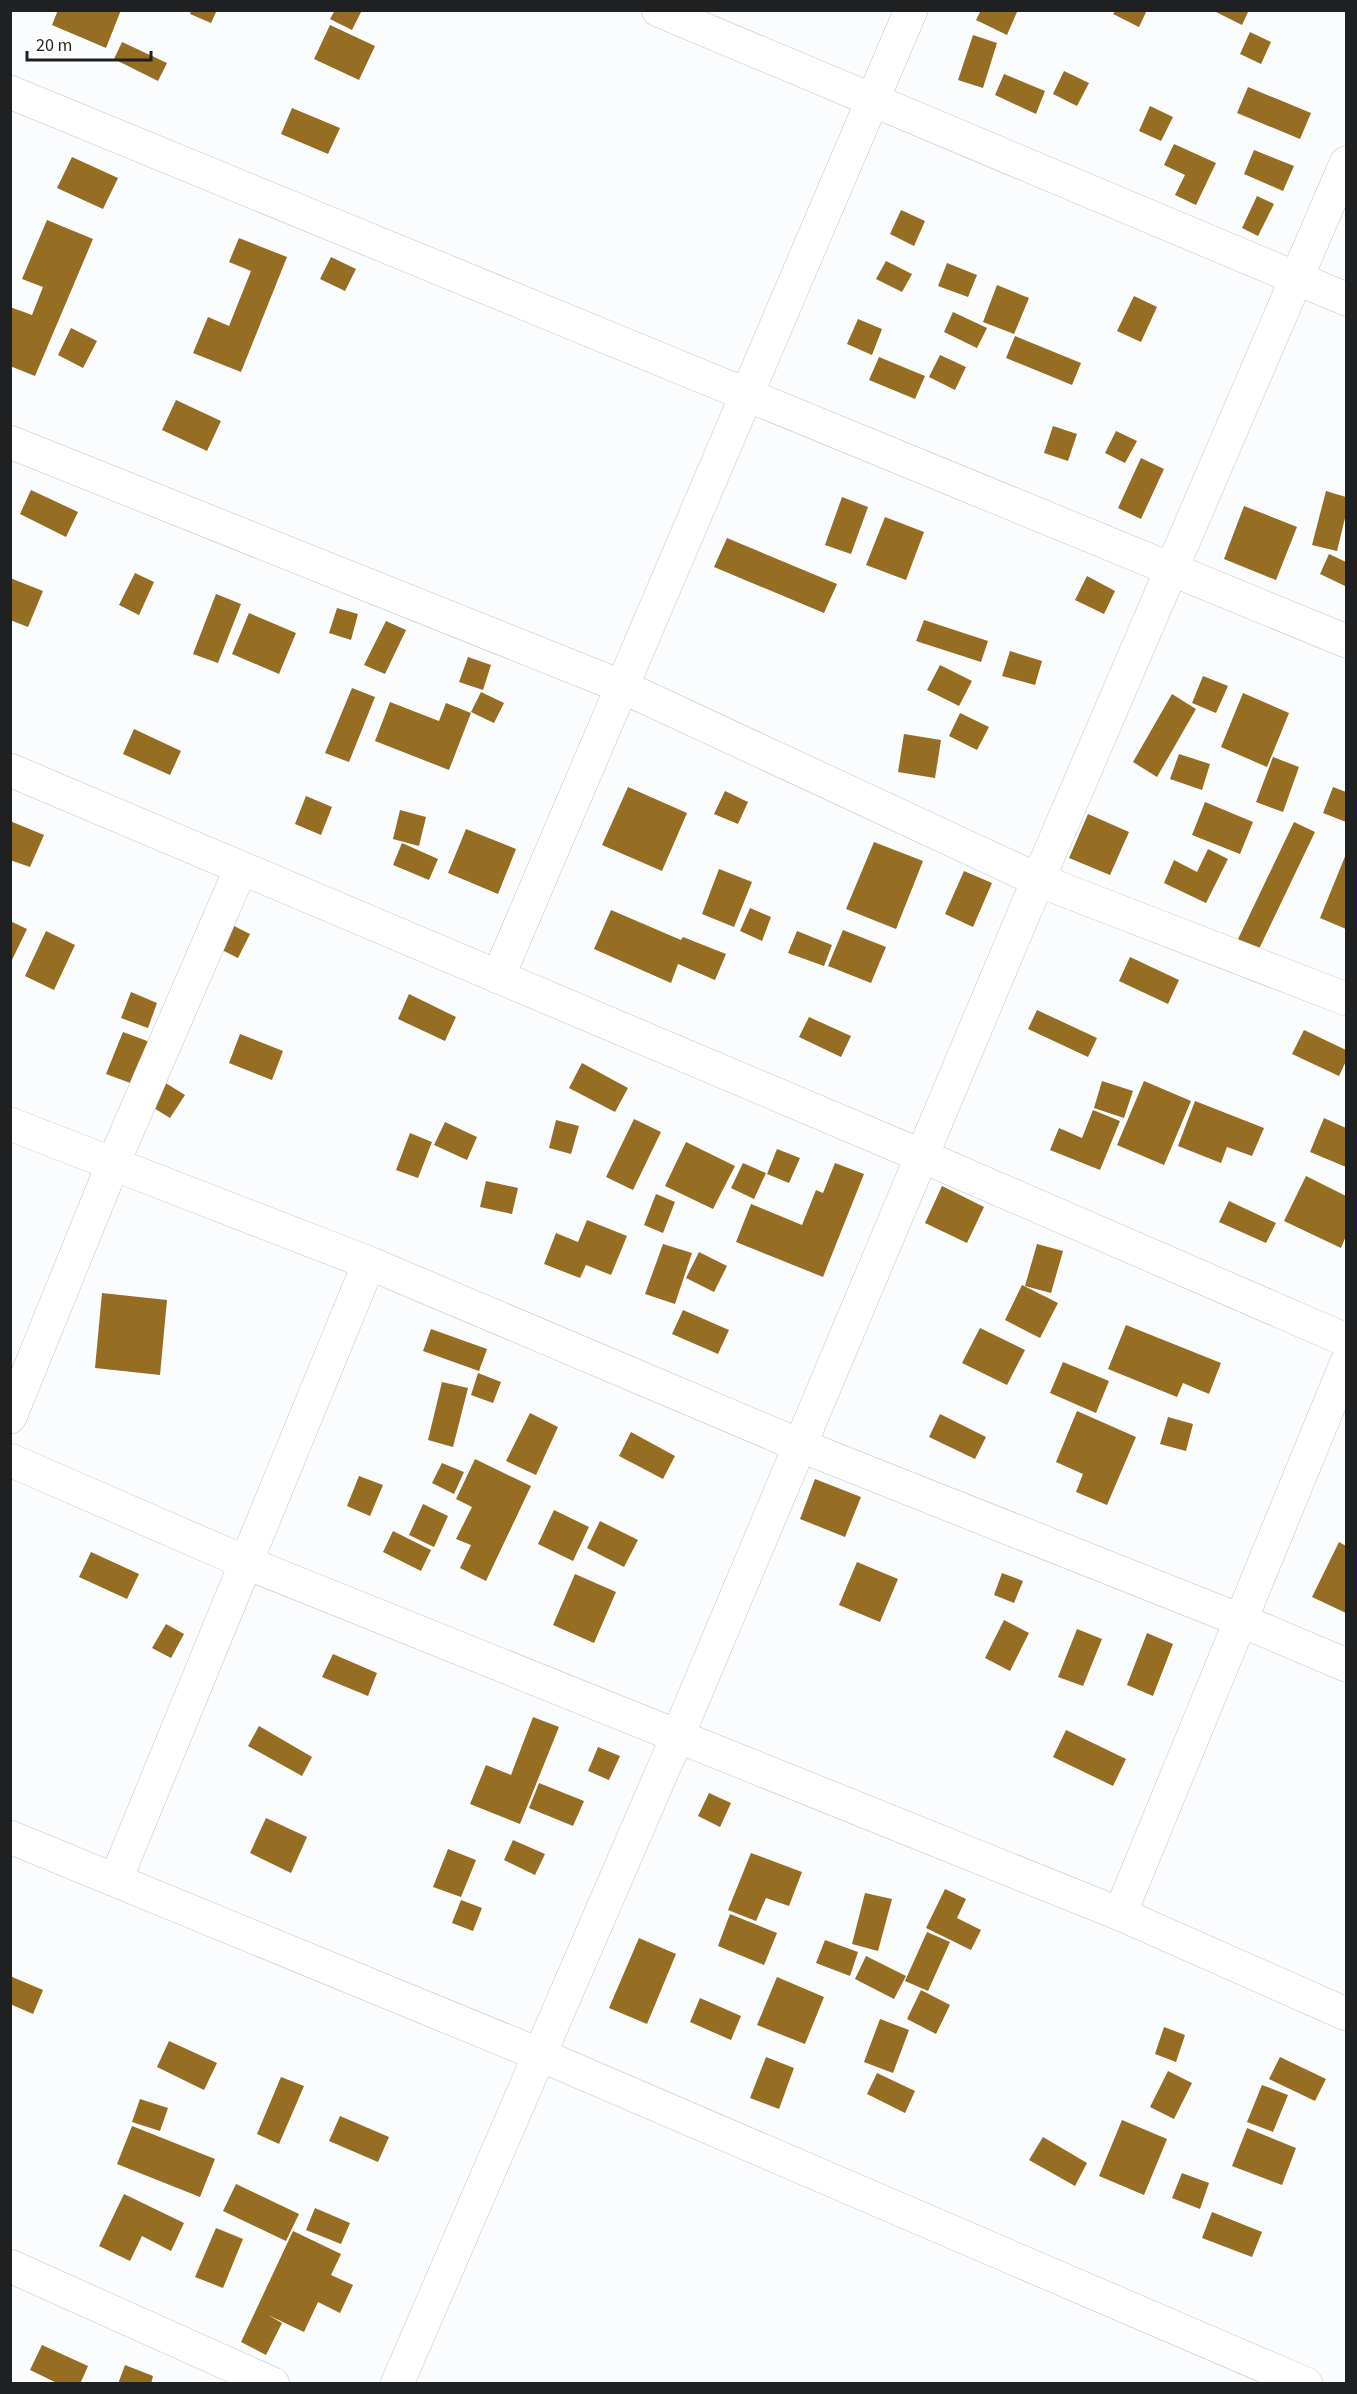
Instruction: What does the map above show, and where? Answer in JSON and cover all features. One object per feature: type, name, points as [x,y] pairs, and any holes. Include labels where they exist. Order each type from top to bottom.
[{"type":"street","points":[[658,10],[1347,300]]},
{"type":"street","points":[[498,977],[911,10]]},
{"type":"street","points":[[10,92],[1347,641]]},
{"type":"street","points":[[397,2384],[678,1735],[1038,880],[1347,163]]},
{"type":"street","points":[[10,442],[623,687],[1038,880],[1347,999]]},
{"type":"street","points":[[10,770],[922,1156],[1347,1340]]},
{"type":"street","points":[[10,1417],[113,1164],[241,868]]},
{"type":"street","points":[[10,1124],[369,1263],[799,1445],[1240,1620],[1347,1665]]},
{"type":"street","points":[[116,1879],[369,1263]]},
{"type":"street","points":[[1120,1914],[1347,1364]]},
{"type":"street","points":[[10,1460],[247,1563],[1120,1914],[1347,2014]]},
{"type":"street","points":[[10,1837],[538,2054],[1306,2384]]},
{"type":"street","points":[[10,2266],[273,2384]]},
{"type":"building","points":[[58,10],[121,10],[106,48],[52,25]]},
{"type":"building","points":[[191,10],[217,10],[211,23],[190,14]]},
{"type":"building","points":[[335,10],[362,10],[352,30],[330,19]]},
{"type":"building","points":[[981,10],[1015,10],[1017,12],[1007,35],[976,20]]},
{"type":"building","points":[[1116,10],[1147,10],[1139,27],[1113,14]]},
{"type":"building","points":[[1212,10],[1249,10],[1242,25]]},
{"type":"building","points":[[330,25],[375,46],[359,80],[314,59]]},
{"type":"building","points":[[1250,32],[1271,42],[1261,64],[1240,54]]},
{"type":"building","points":[[973,35],[997,43],[983,88],[958,80]]},
{"type":"building","points":[[122,42],[167,63],[158,81],[114,59]]},
{"type":"building","points":[[1064,71],[1089,83],[1077,106],[1053,94]]},
{"type":"building","points":[[1004,74],[1045,91],[1036,114],[995,95]]},
{"type":"building","points":[[1248,87],[1311,113],[1300,139],[1237,113]]},
{"type":"building","points":[[1150,106],[1173,117],[1161,141],[1139,131]]},
{"type":"building","points":[[292,108],[340,128],[328,154],[281,134]]},
{"type":"building","points":[[1174,144],[1216,163],[1196,205],[1175,195],[1185,175],[1164,165]]},
{"type":"building","points":[[1254,150],[1294,166],[1283,191],[1244,174]]},
{"type":"building","points":[[72,157],[118,178],[103,209],[57,188]]},
{"type":"building","points":[[1257,196],[1274,204],[1258,236],[1242,228]]},
{"type":"building","points":[[901,210],[925,221],[914,246],[890,234]]},
{"type":"building","points":[[47,220],[93,239],[35,376],[10,366],[10,307],[32,315],[43,287],[22,279]]},
{"type":"building","points":[[239,238],[287,257],[241,372],[193,353],[208,317],[229,326],[251,271],[229,262]]},
{"type":"building","points":[[331,257],[356,269],[345,291],[320,279]]},
{"type":"building","points":[[886,261],[912,274],[902,292],[876,279]]},
{"type":"building","points":[[947,263],[977,275],[968,297],[938,286]]},
{"type":"building","points":[[997,285],[1029,298],[1014,334],[983,322]]},
{"type":"building","points":[[1134,296],[1157,307],[1141,342],[1117,331]]},
{"type":"building","points":[[953,312],[987,328],[977,348],[944,332]]},
{"type":"building","points":[[858,319],[882,329],[872,355],[847,344]]},
{"type":"building","points":[[71,328],[97,341],[83,368],[58,355]]},
{"type":"building","points":[[1015,336],[1081,363],[1072,385],[1006,358]]},
{"type":"building","points":[[940,355],[966,367],[955,390],[929,377]]},
{"type":"building","points":[[879,357],[925,376],[915,399],[869,380]]},
{"type":"building","points":[[176,400],[221,421],[207,451],[162,430]]},
{"type":"building","points":[[1053,426],[1077,434],[1068,461],[1044,453]]},
{"type":"building","points":[[1116,431],[1137,441],[1125,463],[1105,453]]},
{"type":"building","points":[[1141,458],[1164,469],[1141,519],[1118,508]]},
{"type":"building","points":[[31,490],[78,512],[66,537],[20,514]]},
{"type":"building","points":[[1326,491],[1346,497],[1346,514],[1337,551],[1312,545]]},
{"type":"building","points":[[842,497],[868,507],[851,554],[825,545]]},
{"type":"building","points":[[1244,506],[1297,527],[1276,580],[1224,559]]},
{"type":"building","points":[[885,517],[924,532],[906,580],[866,565]]},
{"type":"building","points":[[727,538],[837,584],[824,613],[714,567]]},
{"type":"building","points":[[1329,554],[1346,562],[1345,586],[1320,574]]},
{"type":"building","points":[[135,573],[154,582],[139,615],[119,605]]},
{"type":"building","points":[[1087,576],[1115,591],[1104,614],[1075,600]]},
{"type":"building","points":[[10,578],[43,591],[28,627],[10,620]]},
{"type":"building","points":[[216,594],[241,604],[218,663],[193,654]]},
{"type":"building","points":[[337,608],[358,614],[351,640],[329,633]]},
{"type":"building","points":[[249,613],[296,633],[279,674],[232,654]]},
{"type":"building","points":[[924,620],[988,641],[981,662],[916,641]]},
{"type":"building","points":[[386,621],[406,630],[385,674],[364,665]]},
{"type":"building","points":[[1010,651],[1042,661],[1035,685],[1002,676]]},
{"type":"building","points":[[468,657],[491,665],[483,690],[459,682]]},
{"type":"building","points":[[940,665],[972,681],[959,706],[927,690]]},
{"type":"building","points":[[1203,676],[1228,686],[1216,713],[1192,703]]},
{"type":"building","points":[[352,688],[375,697],[349,762],[325,753]]},
{"type":"building","points":[[481,692],[504,703],[494,723],[471,712]]},
{"type":"building","points":[[1243,693],[1289,713],[1267,767],[1221,747]]},
{"type":"building","points":[[1172,694],[1196,709],[1157,777],[1133,762]]},
{"type":"building","points":[[390,702],[439,721],[446,703],[471,713],[449,770],[375,741]]},
{"type":"building","points":[[960,713],[989,727],[977,750],[949,736]]},
{"type":"building","points":[[134,729],[181,751],[170,775],[123,754]]},
{"type":"building","points":[[904,734],[941,740],[935,778],[898,772]]},
{"type":"building","points":[[1179,754],[1210,764],[1202,790],[1170,779]]},
{"type":"building","points":[[1273,757],[1299,767],[1283,812],[1256,802]]},
{"type":"building","points":[[628,787],[687,813],[662,871],[602,845]]},
{"type":"building","points":[[1333,787],[1346,792],[1346,822],[1323,813]]},
{"type":"building","points":[[725,791],[748,802],[738,824],[714,814]]},
{"type":"building","points":[[306,796],[332,807],[321,835],[295,824]]},
{"type":"building","points":[[1205,802],[1253,822],[1240,854],[1192,835]]},
{"type":"building","points":[[400,810],[426,817],[419,846],[393,839]]},
{"type":"building","points":[[1088,814],[1129,832],[1110,875],[1069,858]]},
{"type":"building","points":[[10,821],[44,835],[30,867],[10,860]]},
{"type":"building","points":[[1294,822],[1315,832],[1259,949],[1238,939]]},
{"type":"building","points":[[466,829],[516,849],[498,894],[448,873]]},
{"type":"building","points":[[874,842],[923,861],[896,929],[846,909]]},
{"type":"building","points":[[402,843],[438,859],[429,880],[393,865]]},
{"type":"building","points":[[1208,849],[1228,859],[1206,903],[1164,883],[1174,860],[1197,872]]},
{"type":"building","points":[[1346,854],[1346,929],[1320,918]]},
{"type":"building","points":[[719,869],[752,882],[734,927],[702,914]]},
{"type":"building","points":[[964,871],[992,883],[973,927],[945,914]]},
{"type":"building","points":[[750,908],[771,917],[762,941],[740,931]]},
{"type":"building","points":[[611,910],[681,940],[683,937],[726,954],[715,980],[678,964],[671,983],[594,949]]},
{"type":"building","points":[[10,921],[27,929],[10,964]]},
{"type":"building","points":[[226,922],[250,934],[238,958],[214,946]]},
{"type":"building","points":[[843,930],[886,947],[871,983],[828,966]]},
{"type":"building","points":[[46,931],[75,945],[54,990],[25,976]]},
{"type":"building","points":[[797,931],[832,945],[824,966],[788,953]]},
{"type":"building","points":[[1130,957],[1179,980],[1168,1004],[1119,981]]},
{"type":"building","points":[[131,992],[157,1003],[148,1028],[121,1018]]},
{"type":"building","points":[[409,994],[456,1017],[445,1041],[398,1019]]},
{"type":"building","points":[[1037,1010],[1097,1038],[1088,1057],[1028,1029]]},
{"type":"building","points":[[809,1017],[851,1036],[841,1057],[799,1037]]},
{"type":"building","points":[[1304,1030],[1346,1050],[1346,1061],[1339,1076],[1292,1054]]},
{"type":"building","points":[[123,1032],[150,1042],[133,1084],[106,1074]]},
{"type":"building","points":[[240,1034],[283,1051],[272,1080],[229,1063]]},
{"type":"building","points":[[582,1063],[628,1088],[615,1112],[569,1088]]},
{"type":"building","points":[[1102,1081],[1133,1091],[1124,1118],[1094,1108]]},
{"type":"building","points":[[1144,1081],[1191,1101],[1164,1165],[1117,1145]]},
{"type":"building","points":[[164,1082],[185,1095],[170,1118],[149,1105]]},
{"type":"building","points":[[1195,1101],[1264,1128],[1252,1156],[1227,1147],[1221,1163],[1178,1146]]},
{"type":"building","points":[[1093,1110],[1120,1121],[1100,1170],[1050,1150],[1059,1128],[1082,1138]]},
{"type":"building","points":[[1324,1118],[1346,1128],[1346,1167],[1310,1152]]},
{"type":"building","points":[[634,1119],[661,1132],[633,1190],[606,1177]]},
{"type":"building","points":[[556,1120],[579,1126],[571,1154],[549,1148]]},
{"type":"building","points":[[445,1122],[477,1137],[467,1160],[434,1145]]},
{"type":"building","points":[[410,1133],[432,1142],[418,1178],[396,1170]]},
{"type":"building","points":[[686,1142],[735,1166],[713,1209],[665,1186]]},
{"type":"building","points":[[777,1149],[800,1158],[789,1183],[767,1174]]},
{"type":"building","points":[[743,1163],[766,1173],[754,1199],[731,1188]]},
{"type":"building","points":[[835,1163],[864,1174],[823,1277],[736,1242],[751,1204],[802,1225],[816,1190],[823,1193]]},
{"type":"building","points":[[1306,1176],[1346,1196],[1346,1236],[1341,1248],[1284,1221]]},
{"type":"building","points":[[486,1181],[518,1188],[512,1214],[480,1207]]},
{"type":"building","points":[[942,1186],[984,1207],[967,1243],[925,1223]]},
{"type":"building","points":[[656,1194],[675,1202],[663,1233],[644,1225]]},
{"type":"building","points":[[1229,1201],[1276,1223],[1266,1243],[1219,1222]]},
{"type":"building","points":[[587,1220],[627,1236],[611,1275],[586,1265],[580,1278],[544,1264],[556,1233],[578,1242]]},
{"type":"building","points":[[663,1244],[692,1253],[675,1304],[645,1294]]},
{"type":"building","points":[[1037,1244],[1063,1251],[1051,1293],[1025,1286]]},
{"type":"building","points":[[699,1252],[727,1266],[714,1292],[686,1278]]},
{"type":"building","points":[[1022,1285],[1058,1303],[1040,1338],[1005,1320]]},
{"type":"building","points":[[102,1293],[167,1300],[160,1375],[95,1368]]},
{"type":"building","points":[[683,1310],[729,1330],[718,1354],[672,1334]]},
{"type":"building","points":[[1126,1325],[1221,1363],[1209,1394],[1183,1383],[1177,1397],[1108,1369]]},
{"type":"building","points":[[980,1328],[1025,1350],[1007,1385],[962,1363]]},
{"type":"building","points":[[431,1329],[487,1349],[479,1371],[423,1351]]},
{"type":"building","points":[[1063,1362],[1109,1381],[1096,1413],[1050,1393]]},
{"type":"building","points":[[478,1373],[501,1382],[493,1403],[471,1395]]},
{"type":"building","points":[[442,1382],[468,1388],[453,1447],[428,1440]]},
{"type":"building","points":[[1077,1411],[1136,1437],[1107,1505],[1076,1492],[1083,1474],[1056,1462]]},
{"type":"building","points":[[530,1413],[558,1427],[536,1475],[506,1461]]},
{"type":"building","points":[[940,1414],[986,1437],[975,1459],[929,1437]]},
{"type":"building","points":[[1168,1417],[1193,1424],[1186,1451],[1160,1444]]},
{"type":"building","points":[[631,1432],[675,1456],[663,1479],[619,1456]]},
{"type":"building","points":[[475,1459],[531,1486],[486,1581],[460,1568],[471,1545],[456,1539],[472,1507],[456,1499]]},
{"type":"building","points":[[442,1463],[464,1472],[454,1494],[432,1483]]},
{"type":"building","points":[[359,1476],[383,1485],[370,1516],[347,1506]]},
{"type":"building","points":[[815,1479],[861,1497],[845,1537],[800,1519]]},
{"type":"building","points":[[423,1504],[448,1516],[434,1547],[409,1535]]},
{"type":"building","points":[[554,1510],[589,1527],[573,1561],[538,1544]]},
{"type":"building","points":[[600,1521],[638,1540],[624,1567],[587,1548]]},
{"type":"building","points":[[393,1531],[431,1550],[421,1571],[383,1552]]},
{"type":"building","points":[[1339,1542],[1346,1546],[1346,1613],[1312,1597]]},
{"type":"building","points":[[91,1552],[139,1574],[127,1599],[79,1577]]},
{"type":"building","points":[[857,1562],[898,1579],[880,1622],[839,1605]]},
{"type":"building","points":[[1002,1573],[1023,1581],[1014,1603],[994,1595]]},
{"type":"building","points":[[575,1574],[616,1592],[594,1643],[553,1625]]},
{"type":"building","points":[[1004,1620],[1029,1633],[1010,1671],[985,1658]]},
{"type":"building","points":[[166,1624],[184,1634],[171,1658],[152,1648]]},
{"type":"building","points":[[1077,1629],[1102,1639],[1083,1686],[1058,1677]]},
{"type":"building","points":[[1147,1633],[1173,1644],[1153,1696],[1127,1685]]},
{"type":"building","points":[[333,1654],[377,1673],[368,1696],[322,1677]]},
{"type":"building","points":[[533,1717],[559,1727],[520,1824],[470,1804],[486,1765],[511,1775]]},
{"type":"building","points":[[259,1726],[312,1757],[302,1776],[248,1746]]},
{"type":"building","points":[[1066,1730],[1126,1759],[1113,1786],[1053,1757]]},
{"type":"building","points":[[598,1747],[620,1756],[609,1780],[588,1771]]},
{"type":"building","points":[[539,1783],[584,1801],[573,1826],[529,1808]]},
{"type":"building","points":[[709,1793],[731,1803],[720,1827],[698,1816]]},
{"type":"building","points":[[266,1818],[307,1837],[291,1873],[250,1853]]},
{"type":"building","points":[[513,1840],[545,1854],[535,1875],[504,1860]]},
{"type":"building","points":[[448,1849],[476,1860],[461,1897],[433,1887]]},
{"type":"building","points":[[751,1853],[802,1872],[789,1906],[766,1898],[756,1921],[728,1910]]},
{"type":"building","points":[[945,1889],[966,1899],[957,1918],[981,1930],[971,1950],[926,1928]]},
{"type":"building","points":[[865,1893],[892,1899],[878,1951],[852,1944]]},
{"type":"building","points":[[461,1900],[482,1908],[473,1931],[452,1923]]},
{"type":"building","points":[[730,1914],[777,1933],[764,1965],[718,1946]]},
{"type":"building","points":[[927,1932],[950,1942],[928,1991],[905,1981]]},
{"type":"building","points":[[639,1938],[676,1954],[647,2024],[609,2008]]},
{"type":"building","points":[[825,1940],[858,1952],[850,1976],[816,1963]]},
{"type":"building","points":[[866,1956],[906,1976],[894,1999],[855,1979]]},
{"type":"building","points":[[10,1976],[43,1990],[33,2014],[10,2004]]},
{"type":"building","points":[[777,1977],[824,1997],[805,2044],[757,2025]]},
{"type":"building","points":[[921,1990],[950,2005],[936,2034],[907,2019]]},
{"type":"building","points":[[700,1998],[741,2016],[731,2040],[690,2022]]},
{"type":"building","points":[[880,2019],[909,2030],[893,2073],[864,2062]]},
{"type":"building","points":[[1164,2027],[1185,2035],[1176,2062],[1155,2054]]},
{"type":"building","points":[[169,2041],[217,2063],[204,2090],[157,2067]]},
{"type":"building","points":[[766,2057],[794,2068],[779,2109],[750,2098]]},
{"type":"building","points":[[1280,2057],[1326,2079],[1315,2101],[1269,2079]]},
{"type":"building","points":[[1168,2071],[1192,2083],[1174,2119],[1150,2107]]},
{"type":"building","points":[[877,2073],[915,2091],[905,2113],[867,2094]]},
{"type":"building","points":[[281,2077],[304,2086],[279,2144],[257,2134]]},
{"type":"building","points":[[1262,2085],[1288,2095],[1273,2132],[1247,2122]]},
{"type":"building","points":[[140,2099],[168,2108],[160,2131],[132,2122]]},
{"type":"building","points":[[340,2116],[389,2137],[378,2162],[329,2141]]},
{"type":"building","points":[[1122,2120],[1167,2139],[1144,2195],[1099,2176]]},
{"type":"building","points":[[132,2126],[215,2159],[200,2197],[117,2164]]},
{"type":"building","points":[[1247,2128],[1296,2148],[1282,2185],[1232,2166]]},
{"type":"building","points":[[1043,2137],[1087,2163],[1075,2186],[1029,2160]]},
{"type":"building","points":[[1182,2173],[1209,2183],[1200,2209],[1172,2198]]},
{"type":"building","points":[[236,2184],[299,2214],[286,2241],[223,2211]]},
{"type":"building","points":[[124,2194],[184,2223],[171,2251],[142,2236],[130,2261],[99,2246]]},
{"type":"building","points":[[315,2208],[350,2223],[341,2244],[306,2230]]},
{"type":"building","points":[[1212,2212],[1262,2232],[1252,2257],[1202,2238]]},
{"type":"building","points":[[216,2228],[243,2239],[223,2288],[195,2277]]},
{"type":"building","points":[[293,2231],[341,2254],[331,2275],[353,2285],[340,2313],[318,2302],[304,2332],[268,2315],[282,2323],[266,2355],[241,2342]]},
{"type":"building","points":[[42,2345],[88,2366],[80,2384],[59,2384],[30,2370]]},
{"type":"building","points":[[125,2365],[153,2376],[151,2384],[118,2384]]}]
